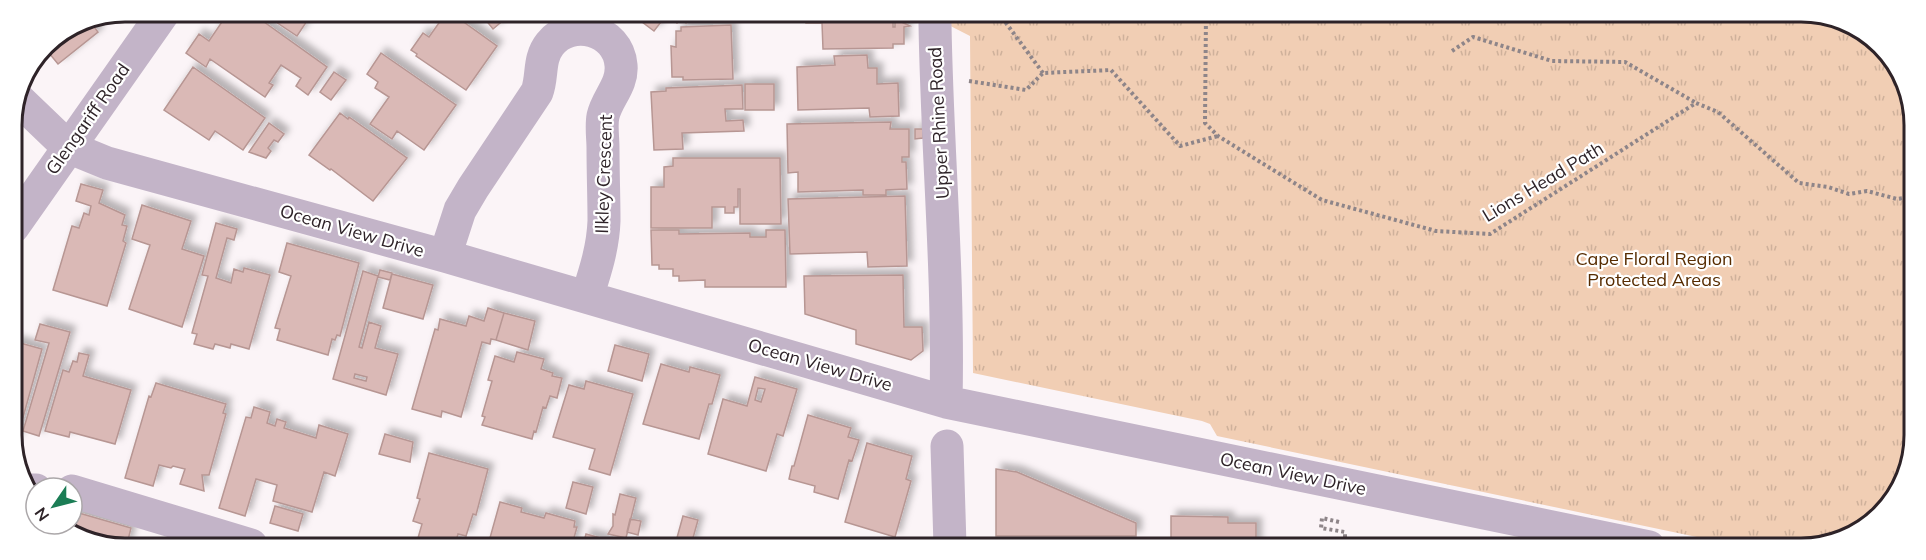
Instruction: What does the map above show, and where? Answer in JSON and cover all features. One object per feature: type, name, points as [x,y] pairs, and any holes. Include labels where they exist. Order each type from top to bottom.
[{"type":"street","name":"Glengariff Road","points":[[23,213],[157,22]]},
{"type":"street","name":"Upper Rhine Road","points":[[935,24],[944,221],[946,402]]},
{"type":"street","name":"Ilkley Crescent","points":[[445,256],[460,210],[472,188],[537,92],[542,59],[548,46],[557,36],[570,30],[584,28],[598,32],[618,51],[621,79],[603,117],[603,240],[587,297]]},
{"type":"street","name":"Ocean View Drive","points":[[25,106],[68,147],[107,162],[445,256],[946,402],[1597,537]]},
{"type":"street","points":[[947,446],[951,538]]},
{"type":"street","points":[[84,495],[231,538]]},
{"type":"path","points":[[1005,22],[1043,73]]},
{"type":"path","points":[[1206,22],[1205,123],[1218,136]]},
{"type":"path","points":[[1452,51],[1473,37],[1552,61],[1625,62],[1696,103],[1718,112],[1799,183],[1828,187],[1849,194],[1866,191],[1897,199],[1904,198]]},
{"type":"path","points":[[936,75],[1026,90],[1043,73],[1111,70],[1180,146],[1218,136]]},
{"type":"path","name":"Lions Head Path","points":[[1218,136],[1322,200],[1436,231],[1490,234],[1696,103]]},
{"type":"path","points":[[1339,522],[1322,518],[1321,528],[1345,532],[1345,537]]},
{"type":"green space","name":"Cape Floral Region Protected Areas","points":[[943,22],[1800,22],[1840,30],[1863,44],[1882,63],[1896,86],[1902,105],[1904,126],[1904,434],[1896,474],[1886,492],[1873,507],[1852,524],[1840,530],[1807,537],[1697,537],[1217,436],[1210,424],[1202,421],[973,373],[970,36]]},
{"type":"building","points":[[222,22],[264,22],[327,67],[308,95],[296,86],[301,78],[281,65],[269,83],[273,85],[265,97],[210,59],[206,67],[186,53],[199,34],[209,41]]},
{"type":"building","points":[[276,22],[306,22],[297,36]]},
{"type":"building","points":[[440,22],[464,22],[497,46],[466,90],[416,56],[417,54],[411,50],[423,33],[429,37]]},
{"type":"building","points":[[487,22],[501,22],[493,29]]},
{"type":"building","points":[[642,22],[661,22],[654,31]]},
{"type":"building","points":[[893,22],[893,27],[895,27],[895,22],[901,22],[910,26],[904,27],[904,44],[893,44],[893,48],[823,49],[822,23],[806,23]]},
{"type":"building","points":[[731,25],[733,79],[683,80],[683,77],[672,77],[671,46],[676,47],[676,31],[681,31],[681,27]]},
{"type":"building","points":[[94,27],[98,32],[58,64],[51,55],[53,53],[68,40]]},
{"type":"building","points":[[381,53],[456,105],[424,150],[397,131],[392,139],[370,124],[389,97],[375,88],[378,82],[367,74]]},
{"type":"building","points":[[867,55],[868,68],[877,68],[877,84],[898,83],[899,116],[870,117],[869,108],[798,110],[797,67],[835,65],[834,56]]},
{"type":"building","points":[[193,67],[265,118],[243,150],[215,131],[209,140],[164,110]]},
{"type":"building","points":[[334,72],[346,80],[331,100],[320,92]]},
{"type":"building","points":[[745,84],[774,84],[774,110],[745,110]]},
{"type":"building","points":[[742,85],[743,109],[725,109],[726,121],[743,120],[744,131],[682,133],[683,149],[654,150],[651,92],[666,91],[666,88]]},
{"type":"building","points":[[340,113],[407,158],[373,201],[309,155]]},
{"type":"building","points":[[891,122],[890,129],[909,129],[909,157],[902,157],[902,162],[906,162],[907,189],[886,190],[886,195],[863,195],[863,190],[798,192],[798,172],[788,173],[787,124]]},
{"type":"building","points":[[269,123],[284,134],[278,142],[274,140],[268,148],[271,151],[266,158],[249,152]]},
{"type":"building","points":[[915,129],[923,129],[923,138],[915,139]]},
{"type":"building","points":[[673,158],[780,158],[781,224],[740,224],[740,189],[738,189],[738,207],[734,207],[734,213],[725,213],[725,207],[712,207],[712,228],[651,228],[651,187],[664,187],[664,167],[673,166]]},
{"type":"building","points":[[81,184],[103,190],[99,203],[125,215],[122,225],[127,226],[123,241],[126,243],[107,306],[53,290],[72,226],[79,228],[84,213],[89,215],[91,206],[76,201]]},
{"type":"building","points":[[905,196],[907,266],[868,267],[867,252],[790,254],[788,199]]},
{"type":"building","points":[[142,205],[191,221],[182,249],[204,256],[182,327],[129,309],[150,245],[132,239]]},
{"type":"building","points":[[216,223],[237,229],[234,240],[227,238],[216,278],[231,283],[234,269],[243,272],[244,268],[270,275],[249,349],[231,344],[230,348],[215,344],[213,349],[194,344],[197,334],[192,333],[208,276],[202,275]]},
{"type":"building","points":[[651,230],[679,230],[679,234],[750,233],[750,237],[766,237],[766,230],[785,230],[786,287],[705,287],[705,280],[679,281],[679,276],[673,276],[673,269],[659,269],[659,265],[652,265]]},
{"type":"building","points":[[287,243],[359,263],[340,336],[337,335],[335,340],[332,339],[328,355],[277,340],[280,329],[275,328],[291,276],[279,272]]},
{"type":"building","points":[[380,270],[392,273],[390,280],[378,277]]},
{"type":"building","points":[[363,271],[378,276],[359,347],[362,348],[369,322],[381,326],[375,348],[398,354],[386,395],[333,379]],"holes":[[[355,374],[367,377],[366,381],[354,378]]]},
{"type":"building","points":[[392,274],[433,285],[423,319],[383,308]]},
{"type":"building","points":[[903,275],[904,327],[922,327],[923,351],[911,360],[856,344],[856,330],[805,314],[804,276]]},
{"type":"building","points":[[488,308],[504,313],[496,340],[491,339],[490,344],[482,342],[461,417],[442,411],[441,417],[412,409],[435,329],[438,330],[440,319],[466,326],[469,316],[484,321]]},
{"type":"building","points":[[504,313],[535,321],[528,350],[496,340]]},
{"type":"building","points":[[40,324],[70,332],[39,436],[23,431],[49,343],[35,340]]},
{"type":"building","points":[[22,344],[42,349],[22,421]]},
{"type":"building","points":[[615,345],[649,354],[642,381],[608,371]]},
{"type":"building","points":[[517,352],[544,359],[541,369],[553,373],[552,376],[562,378],[557,398],[550,396],[546,408],[543,407],[532,439],[482,425],[485,417],[482,416],[492,381],[488,380],[495,356],[514,362]]},
{"type":"building","points":[[79,353],[89,355],[83,376],[131,390],[115,444],[70,432],[69,437],[45,431],[63,370],[69,372],[73,361],[77,362]]},
{"type":"building","points":[[661,364],[689,372],[690,367],[720,375],[699,439],[643,424]]},
{"type":"building","points":[[755,377],[797,389],[783,436],[777,434],[766,471],[708,454],[723,399],[747,406]],"holes":[[[758,388],[765,389],[761,402],[755,400]]]},
{"type":"building","points":[[586,381],[633,394],[610,475],[589,469],[595,449],[553,437],[569,385],[584,389]]},
{"type":"building","points":[[156,383],[226,404],[223,413],[226,414],[209,475],[202,475],[204,491],[180,484],[185,469],[173,466],[171,468],[159,465],[153,486],[125,478],[149,396],[151,397]]},
{"type":"building","points":[[254,407],[270,412],[267,423],[275,426],[277,419],[286,422],[284,428],[316,438],[319,425],[348,434],[335,476],[324,472],[312,512],[273,501],[277,485],[256,479],[245,516],[219,508],[246,417],[251,418]]},
{"type":"building","points":[[808,415],[851,428],[848,437],[859,440],[852,461],[849,460],[838,499],[814,492],[815,486],[789,479]]},
{"type":"building","points":[[385,434],[413,442],[410,462],[379,454]]},
{"type":"building","points":[[867,443],[912,456],[906,479],[911,481],[895,537],[845,522]]},
{"type":"building","points":[[429,453],[488,469],[476,515],[473,514],[466,536],[458,534],[457,538],[418,538],[422,524],[413,521],[420,499],[417,498]]},
{"type":"building","points":[[996,469],[1017,472],[1136,523],[1136,536],[996,536]]},
{"type":"building","points":[[573,482],[593,487],[586,514],[566,508]]},
{"type":"building","points":[[620,494],[636,498],[626,538],[608,534],[613,526],[613,514],[615,515]]},
{"type":"building","points":[[500,502],[522,508],[521,512],[544,518],[546,513],[575,521],[574,527],[577,527],[574,538],[490,538]]},
{"type":"building","points":[[275,506],[303,514],[298,531],[270,523]]},
{"type":"building","points":[[84,514],[131,528],[129,538],[112,537],[84,529]]},
{"type":"building","points":[[683,516],[698,520],[693,538],[677,538]]},
{"type":"building","points":[[1171,516],[1228,517],[1228,523],[1256,523],[1256,537],[1171,537]]},
{"type":"building","points":[[630,519],[641,521],[638,535],[627,532]]},
{"type":"building","points":[[586,534],[600,538],[585,538]]}]
